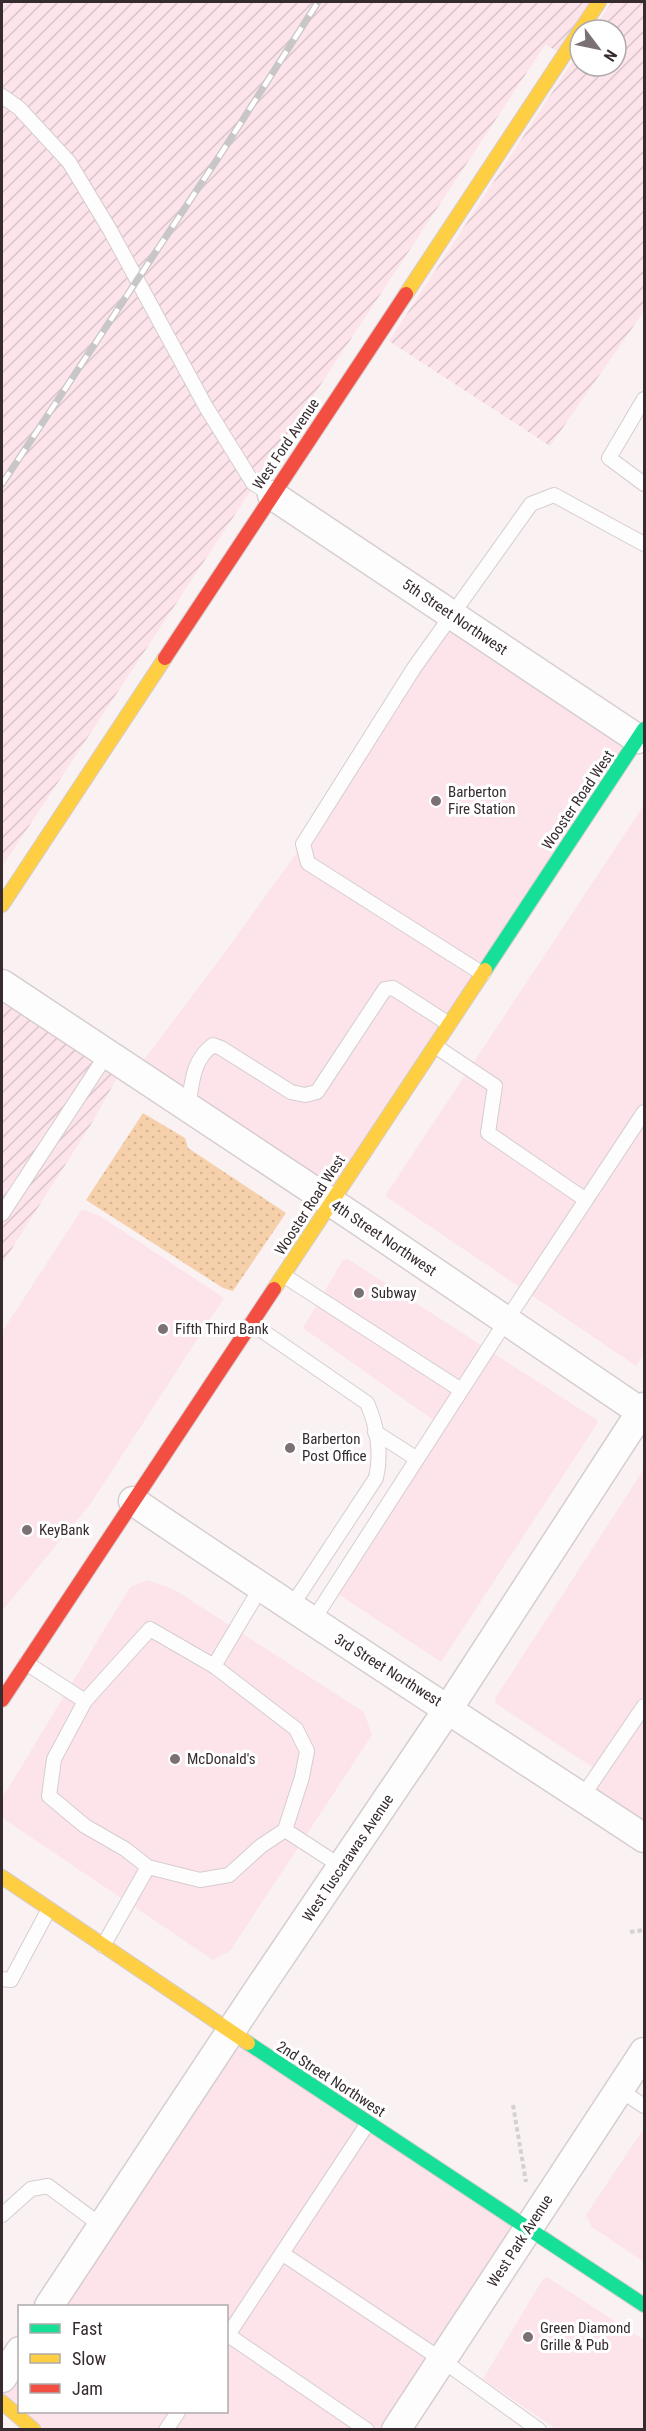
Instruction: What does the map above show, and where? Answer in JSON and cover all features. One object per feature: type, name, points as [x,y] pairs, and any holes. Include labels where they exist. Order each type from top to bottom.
[{"type":"street","name":"West Ford Avenue","points":[[2,905],[599,2]]},
{"type":"street","name":"5th Street Northwest","points":[[272,495],[452,616],[642,737]]},
{"type":"street","name":"Wooster Road West","points":[[3,1695],[642,737]]},
{"type":"street","name":"4th Street Northwest","points":[[2,984],[643,1411]]},
{"type":"street","name":"West Tuscarawas Avenue","points":[[50,2305],[448,1709],[643,1411]]},
{"type":"street","name":"3rd Street Northwest","points":[[134,1501],[301,1615],[645,1838]]},
{"type":"street","name":"2nd Street Northwest","points":[[2,1877],[231,2032],[645,2305]]},
{"type":"street","name":"West Park Avenue","points":[[396,2430],[442,2360],[518,2222],[620,2090],[645,2052]]},
{"type":"street","points":[[2,2378],[18,2354]]},
{"type":"street","points":[[2,2402],[33,2430]]},
{"type":"lane","points":[[2,96],[19,108],[69,162],[110,230],[207,407],[253,483],[272,495]]},
{"type":"lane","points":[[645,399],[609,459],[645,484]]},
{"type":"lane","points":[[483,974],[308,863],[303,853],[303,844],[414,668],[531,504],[554,495],[645,544]]},
{"type":"lane","points":[[188,1108],[194,1068],[204,1052],[213,1045],[291,1092],[305,1095],[317,1092],[385,989],[393,988],[449,1024]]},
{"type":"lane","points":[[435,1046],[495,1086],[488,1133],[586,1200]]},
{"type":"lane","points":[[2,1214],[107,1054]]},
{"type":"lane","points":[[301,1615],[417,1459],[645,1112]]},
{"type":"lane","points":[[283,1275],[461,1390]]},
{"type":"lane","points":[[251,1323],[367,1403],[373,1416],[380,1461],[376,1478],[301,1615]]},
{"type":"lane","points":[[375,1432],[417,1459]]},
{"type":"lane","points":[[214,1666],[261,1587]]},
{"type":"lane","points":[[150,1629],[214,1666],[296,1729],[306,1751],[302,1777],[285,1830],[261,1846],[229,1875],[200,1880],[148,1867],[125,1849],[85,1826],[49,1796],[54,1759],[85,1701],[150,1629]]},
{"type":"lane","points":[[26,1663],[85,1701]]},
{"type":"lane","points":[[582,1797],[645,1706]]},
{"type":"lane","points":[[285,1830],[342,1867]]},
{"type":"lane","points":[[103,1946],[148,1867]]},
{"type":"lane","points":[[2,1979],[11,1980],[49,1909]]},
{"type":"lane","points":[[620,2090],[645,2106]]},
{"type":"lane","points":[[228,2336],[368,2123]]},
{"type":"lane","points":[[2,2215],[31,2188],[48,2186],[102,2226]]},
{"type":"lane","points":[[283,2254],[442,2360],[539,2430]]},
{"type":"lane","points":[[228,2338],[368,2430]]},
{"type":"lane","points":[[166,2430],[177,2413]]},
{"type":"path","points":[[630,1932],[645,1930]]},
{"type":"path","points":[[513,2105],[527,2188],[518,2222]]},
{"type":"shaded area","points":[[2,2],[599,2],[588,18],[568,18],[568,48],[564,54],[545,45],[2,867]]},
{"type":"shaded area","points":[[612,2],[644,2],[644,311],[550,446],[389,341],[568,68],[568,78],[628,78],[628,18],[601,18]]},
{"type":"shaded area","points":[[452,616],[638,739],[331,1203],[139,1066],[303,844]]},
{"type":"shaded area","points":[[644,805],[644,1354],[636,1366],[385,1196]]},
{"type":"shaded area","points":[[2,984],[124,1065],[93,1121],[2,1264]]},
{"type":"shaded area","points":[[143,1113],[185,1138],[188,1148],[286,1213],[233,1291],[223,1288],[86,1200]]},
{"type":"shaded area","points":[[82,1209],[100,1216],[224,1298],[91,1503],[2,1611],[2,1332]]},
{"type":"shaded area","points":[[348,1259],[597,1420],[597,1424],[441,1662],[338,1594],[443,1427],[303,1328],[343,1260]]},
{"type":"shaded area","points":[[644,1469],[644,1696],[595,1769],[495,1703],[496,1697]]},
{"type":"shaded area","points":[[148,1580],[175,1590],[364,1712],[372,1735],[230,1951],[213,1960],[4,1819],[2,1815],[2,1796],[130,1587]]},
{"type":"shaded area","points":[[644,1706],[644,1838],[582,1797]]},
{"type":"shaded area","points":[[231,2032],[528,2229],[396,2429],[34,2429],[2,2402],[2,2378],[18,2353],[18,2413],[228,2413],[228,2305],[50,2305]]},
{"type":"shaded area","points":[[644,2128],[644,2262],[592,2227],[586,2215]]},
{"type":"shaded area","points":[[547,2277],[644,2340],[644,2429],[556,2429],[483,2379],[543,2279]]},
{"type":"railway","points":[[2,484],[224,149],[318,2]]},
{"type":"traffic: fast","points":[[485,970],[644,729]]},
{"type":"traffic: fast","points":[[248,2043],[644,2305]]},
{"type":"traffic: slow","points":[[406,294],[599,2]]},
{"type":"traffic: slow","points":[[2,905],[165,658]]},
{"type":"traffic: slow","points":[[274,1289],[485,970]]},
{"type":"traffic: slow","points":[[2,1877],[248,2043]]},
{"type":"traffic: slow","points":[[2,2402],[34,2430]]},
{"type":"traffic: jam","points":[[165,658],[406,294]]},
{"type":"traffic: jam","points":[[2,1700],[274,1289]]},
{"type":"place","name":"Barberton Fire Station","points":[[436,801]]},
{"type":"place","name":"Subway","points":[[359,1293]]},
{"type":"place","name":"Fifth Third Bank","points":[[163,1329]]},
{"type":"place","name":"Barberton Post Office","points":[[290,1448]]},
{"type":"place","name":"KeyBank","points":[[27,1530]]},
{"type":"place","name":"McDonald's","points":[[175,1759]]},
{"type":"place","name":"Green Diamond Grille & Pub","points":[[528,2337]]}]
